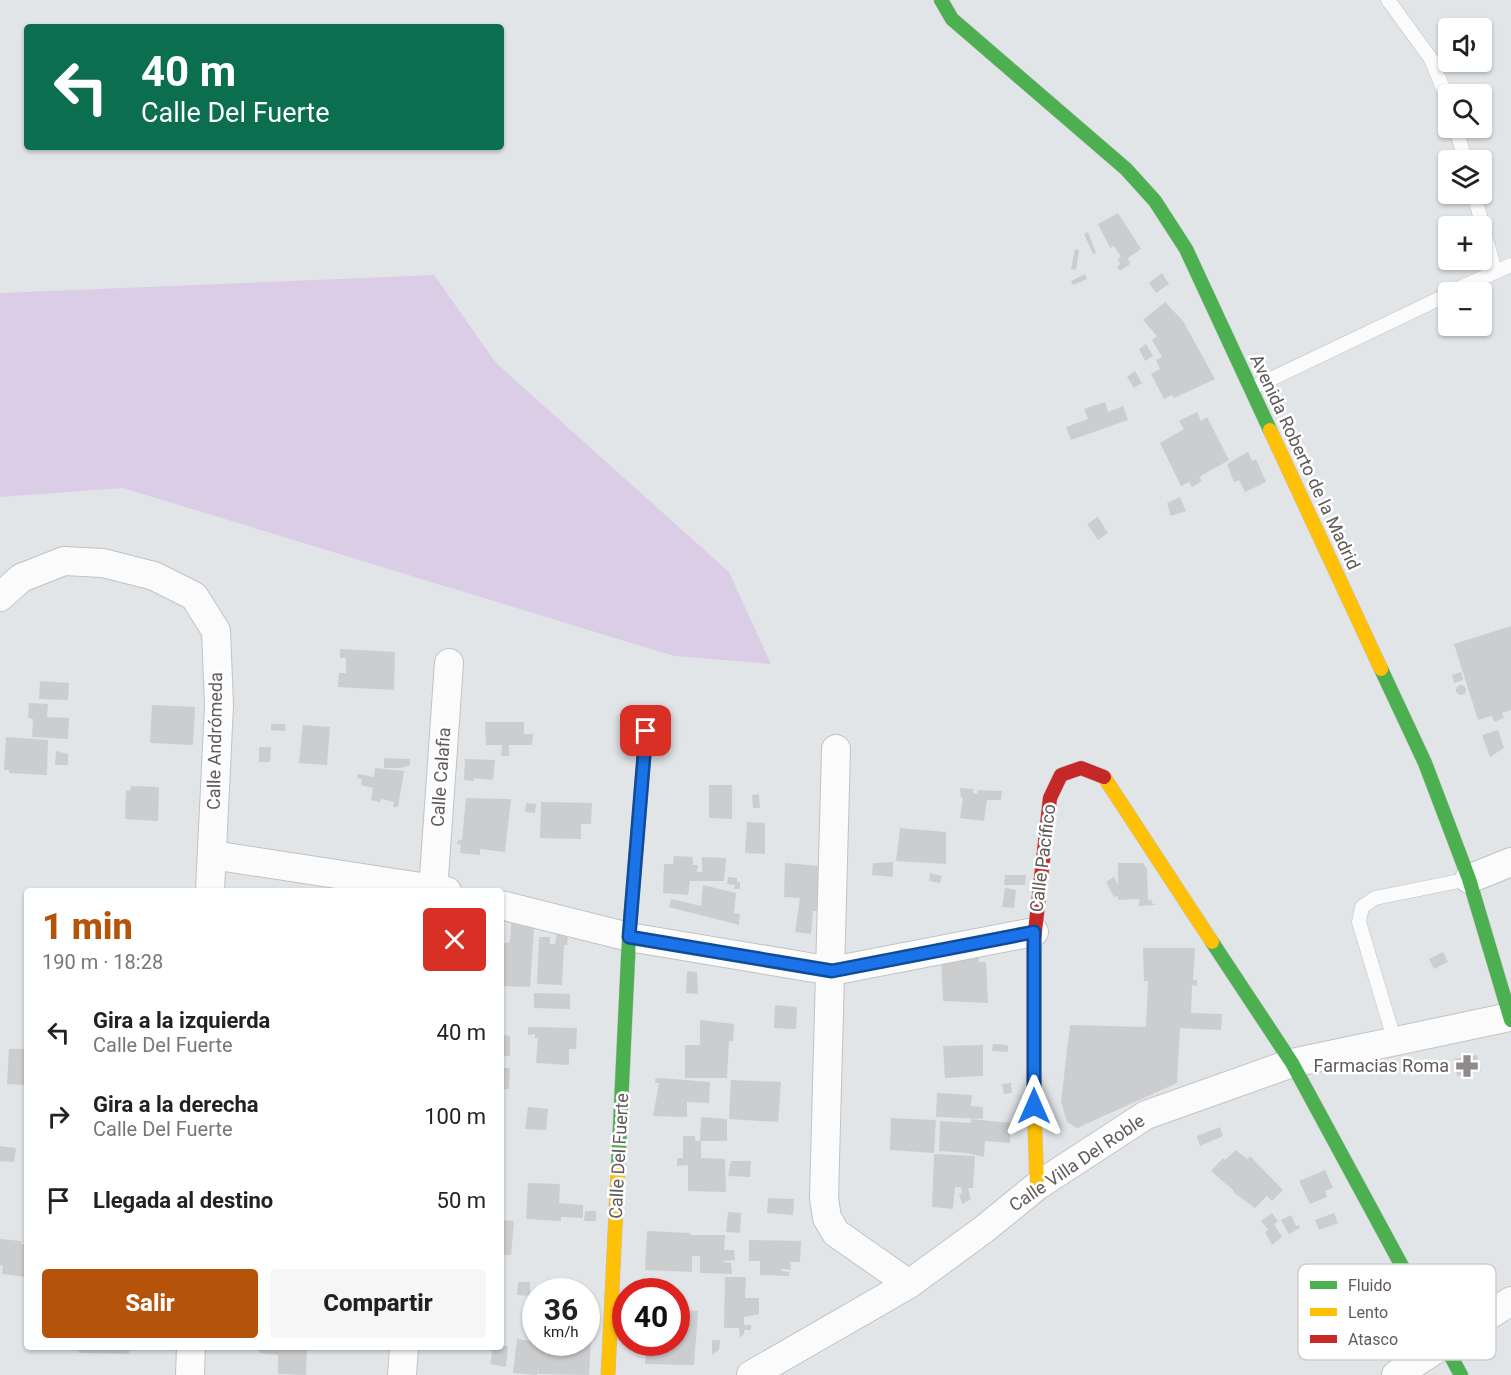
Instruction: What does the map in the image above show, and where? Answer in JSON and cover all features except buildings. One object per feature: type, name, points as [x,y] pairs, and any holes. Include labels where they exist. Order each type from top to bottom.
[{"type":"street","name":"Avenida Roberto de la Madrid","points":[[941,0],[952,19],[1126,169],[1155,201],[1186,249],[1425,763],[1469,879],[1510,1018]]},
{"type":"street","name":"Calle Andrómeda","points":[[0,597],[21,578],[64,561],[103,563],[154,576],[194,596],[216,631],[219,705],[210,888]]},
{"type":"street","name":"Calle Calafia","points":[[438,888],[449,663]]},
{"type":"street","name":"Calle Del Fuerte","points":[[608,1375],[629,937],[646,731]]},
{"type":"street","points":[[836,749],[832,971],[824,1198],[827,1218],[836,1233],[909,1284]]},
{"type":"street","name":"Calle Pacífico","points":[[1037,1186],[1034,1106],[1034,932],[1050,798],[1061,775],[1081,768],[1103,776],[1292,1062],[1401,1264]]},
{"type":"street","points":[[212,855],[425,888]]},
{"type":"street","points":[[1469,879],[1511,862]]},
{"type":"street","points":[[504,906],[629,937],[832,971],[1034,932]]},
{"type":"street","name":"Calle Villa Del Roble","points":[[751,1375],[909,1284],[983,1230],[1037,1186],[1146,1115],[1292,1062],[1510,1018]]},
{"type":"street","points":[[1496,1310],[1511,1301]]},
{"type":"street","points":[[190,1375],[191,1350]]},
{"type":"street","points":[[402,1375],[404,1350]]},
{"type":"street","points":[[1396,1375],[1418,1360]]},
{"type":"street","name":"Calle Pacífico","points":[[1453,1360],[1461,1375]]},
{"type":"lane","points":[[1388,0],[1431,60],[1441,84]]},
{"type":"lane","points":[[1477,204],[1496,271]]},
{"type":"lane","points":[[1473,282],[1511,265]]},
{"type":"lane","points":[[1252,388],[1438,299]]},
{"type":"lane","points":[[1395,1042],[1359,922],[1362,908],[1374,898],[1469,879]]},
{"type":"shaded area","points":[[434,275],[496,363],[729,572],[771,664],[674,656],[123,488],[0,497],[0,293]]},
{"type":"traffic: fast","points":[[941,0],[952,19],[1126,169],[1155,201],[1186,249],[1270,430]]},
{"type":"traffic: fast","points":[[1381,669],[1425,763],[1469,879],[1511,1020]]},
{"type":"traffic: fast","points":[[618,1168],[629,937],[646,731]]},
{"type":"traffic: fast","points":[[1212,942],[1292,1063],[1401,1264]]},
{"type":"traffic: fast","points":[[1453,1360],[1461,1375]]},
{"type":"traffic: slow","points":[[1270,430],[1381,669]]},
{"type":"traffic: slow","points":[[1104,777],[1212,942]]},
{"type":"traffic: slow","points":[[1034,940],[1034,1106],[1037,1186]]},
{"type":"traffic: slow","points":[[608,1375],[618,1168]]},
{"type":"traffic: jam","points":[[1034,940],[1050,798],[1061,775],[1081,768],[1104,777]]},
{"type":"place","name":"Farmacias Roma","points":[[1467,1066]]},
{"type":"route","points":[[646,731],[629,937],[832,971],[1034,932],[1034,1106]]}]
